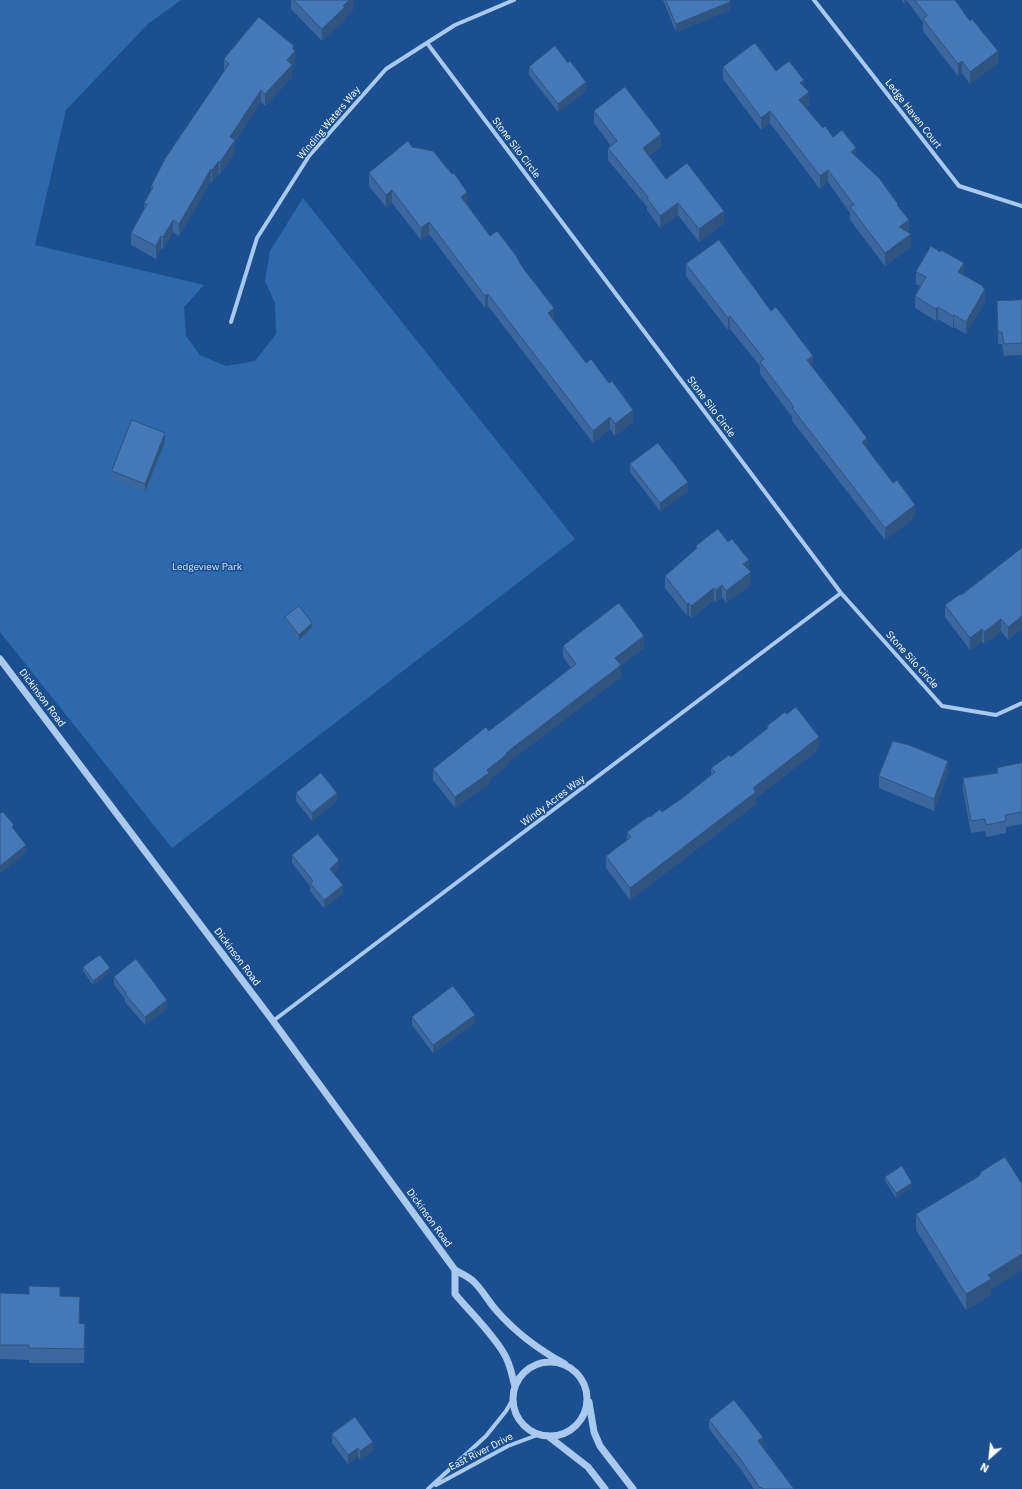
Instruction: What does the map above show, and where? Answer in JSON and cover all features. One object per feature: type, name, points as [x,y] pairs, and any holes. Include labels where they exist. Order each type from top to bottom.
[{"type":"street","name":"Winding Waters Way","points":[[231,322],[257,238],[309,156],[386,69],[455,25],[514,0]]},
{"type":"street","name":"Ledge Haven Court","points":[[814,0],[959,186],[1022,206]]},
{"type":"street","name":"Stone Silo Circle","points":[[427,43],[841,593],[942,706],[996,715],[1022,702]]},
{"type":"street","name":"Windy Acres Way","points":[[274,1021],[841,593]]},
{"type":"street","name":"Dickinson Road","points":[[0,659],[274,1021],[454,1270],[473,1281],[495,1309],[513,1328],[544,1353],[565,1364]]},
{"type":"street","points":[[454,1270],[455,1294],[494,1338],[504,1352],[511,1369],[515,1387]]},
{"type":"street","points":[[605,1489],[588,1467],[548,1436],[529,1429],[521,1421],[515,1411],[513,1399],[515,1387],[520,1376],[529,1368],[541,1362],[553,1361],[565,1364],[576,1371],[584,1381],[588,1394],[594,1432],[600,1446],[633,1489]]},
{"type":"street","points":[[548,1436],[564,1433],[578,1424],[584,1415],[588,1404],[588,1394]]},
{"type":"street","name":"East River Drive","points":[[429,1488],[486,1436],[506,1411],[513,1399]]},
{"type":"street","name":"East River Drive","points":[[429,1488],[508,1446],[540,1434]]},
{"type":"green space","name":"Ledgeview Park","points":[[0,0],[181,0],[148,24],[66,110],[35,245],[204,285],[184,307],[186,336],[200,355],[226,366],[255,361],[276,334],[275,303],[265,281],[270,251],[303,198],[575,539],[172,848],[0,632]]},
{"type":"building","points":[[294,0],[349,0],[343,6],[345,7],[322,29]]},
{"type":"building","points":[[666,0],[730,0],[730,2],[676,24]]},
{"type":"building","points":[[915,0],[955,0],[970,21],[972,19],[998,51],[970,72],[962,61],[958,64],[923,19],[927,16]]},
{"type":"building","points":[[259,17],[294,46],[292,48],[295,51],[287,60],[292,65],[265,94],[261,90],[230,137],[235,140],[220,162],[219,161],[212,170],[211,169],[179,224],[173,220],[163,237],[161,236],[156,246],[131,233],[147,204],[144,203],[153,187],[151,186],[166,157],[229,64],[224,59]]},
{"type":"building","points":[[755,43],[776,71],[789,61],[804,80],[800,83],[809,92],[799,100],[823,128],[825,126],[833,137],[842,130],[856,148],[851,152],[879,178],[909,220],[899,227],[911,234],[885,253],[850,207],[854,205],[828,170],[820,176],[770,111],[761,118],[723,67]]},
{"type":"building","points":[[555,46],[568,63],[570,61],[586,82],[558,104],[529,67]]},
{"type":"building","points":[[625,87],[661,134],[643,148],[666,179],[687,163],[724,211],[699,229],[678,203],[660,216],[647,198],[648,197],[608,148],[617,141],[594,111]]},
{"type":"building","points":[[408,141],[412,147],[433,151],[452,174],[454,173],[467,192],[461,197],[490,236],[497,231],[554,308],[548,313],[586,363],[591,359],[609,383],[612,381],[633,410],[615,424],[610,417],[593,431],[488,294],[485,296],[429,222],[421,228],[392,190],[386,195],[369,173]]},
{"type":"building","points":[[719,240],[771,311],[776,307],[813,356],[807,360],[867,438],[862,442],[893,483],[897,480],[915,505],[885,528],[792,408],[794,407],[760,362],[764,359],[730,316],[728,318],[686,264]]},
{"type":"building","points":[[931,246],[940,252],[941,250],[964,263],[958,272],[983,286],[982,287],[985,289],[966,322],[938,307],[936,309],[915,296],[926,277],[916,272]]},
{"type":"building","points":[[1022,300],[1022,343],[1004,344],[1002,332],[998,332],[997,301]]},
{"type":"building","points":[[132,420],[165,433],[145,484],[112,471]]},
{"type":"building","points":[[658,443],[688,482],[660,503],[630,464]]},
{"type":"building","points":[[718,529],[728,542],[732,539],[749,560],[743,564],[751,572],[726,591],[722,585],[716,590],[714,588],[691,606],[689,603],[687,604],[665,576],[697,548],[696,546]]},
{"type":"building","points":[[1022,548],[1022,616],[1008,627],[1001,619],[984,632],[982,629],[970,638],[945,605],[960,594],[961,595]]},
{"type":"building","points":[[619,603],[644,636],[615,658],[621,665],[506,753],[507,754],[487,770],[489,773],[455,797],[433,769],[486,727],[489,731],[576,664],[563,646]]},
{"type":"building","points":[[299,606],[312,623],[299,635],[285,617]]},
{"type":"building","points":[[796,707],[819,737],[753,788],[756,792],[630,888],[606,856],[631,837],[627,832],[660,809],[662,812],[681,799],[715,772],[711,768],[729,755],[731,757],[768,728],[767,726],[785,712],[787,714]]},
{"type":"building","points":[[893,741],[909,745],[948,761],[934,799],[879,776]]},
{"type":"building","points":[[1022,763],[1022,812],[1005,815],[1006,821],[986,825],[985,819],[971,821],[963,778],[998,773],[997,768]]},
{"type":"building","points":[[321,773],[337,793],[312,813],[296,793]]},
{"type":"building","points":[[3,812],[14,825],[12,827],[26,845],[0,866],[0,814]]},
{"type":"building","points":[[318,834],[339,860],[330,869],[343,885],[324,900],[310,883],[313,881],[292,855]]},
{"type":"building","points":[[100,955],[110,968],[93,981],[83,967]]},
{"type":"building","points":[[136,959],[167,1000],[145,1017],[125,994],[126,993],[114,977]]},
{"type":"building","points":[[453,986],[475,1015],[433,1045],[412,1017]]},
{"type":"building","points":[[1005,1157],[1022,1184],[1022,1254],[988,1275],[991,1279],[966,1294],[916,1214],[979,1176],[981,1172]]},
{"type":"building","points":[[902,1166],[912,1183],[896,1193],[885,1177]]},
{"type":"building","points":[[29,1286],[60,1287],[60,1296],[80,1297],[79,1323],[85,1324],[84,1349],[29,1348],[29,1345],[0,1345],[0,1293],[29,1294]]},
{"type":"building","points":[[734,1400],[763,1437],[758,1441],[794,1489],[760,1488],[742,1461],[709,1420]]},
{"type":"building","points":[[355,1417],[373,1442],[360,1451],[358,1448],[348,1455],[332,1434]]}]
